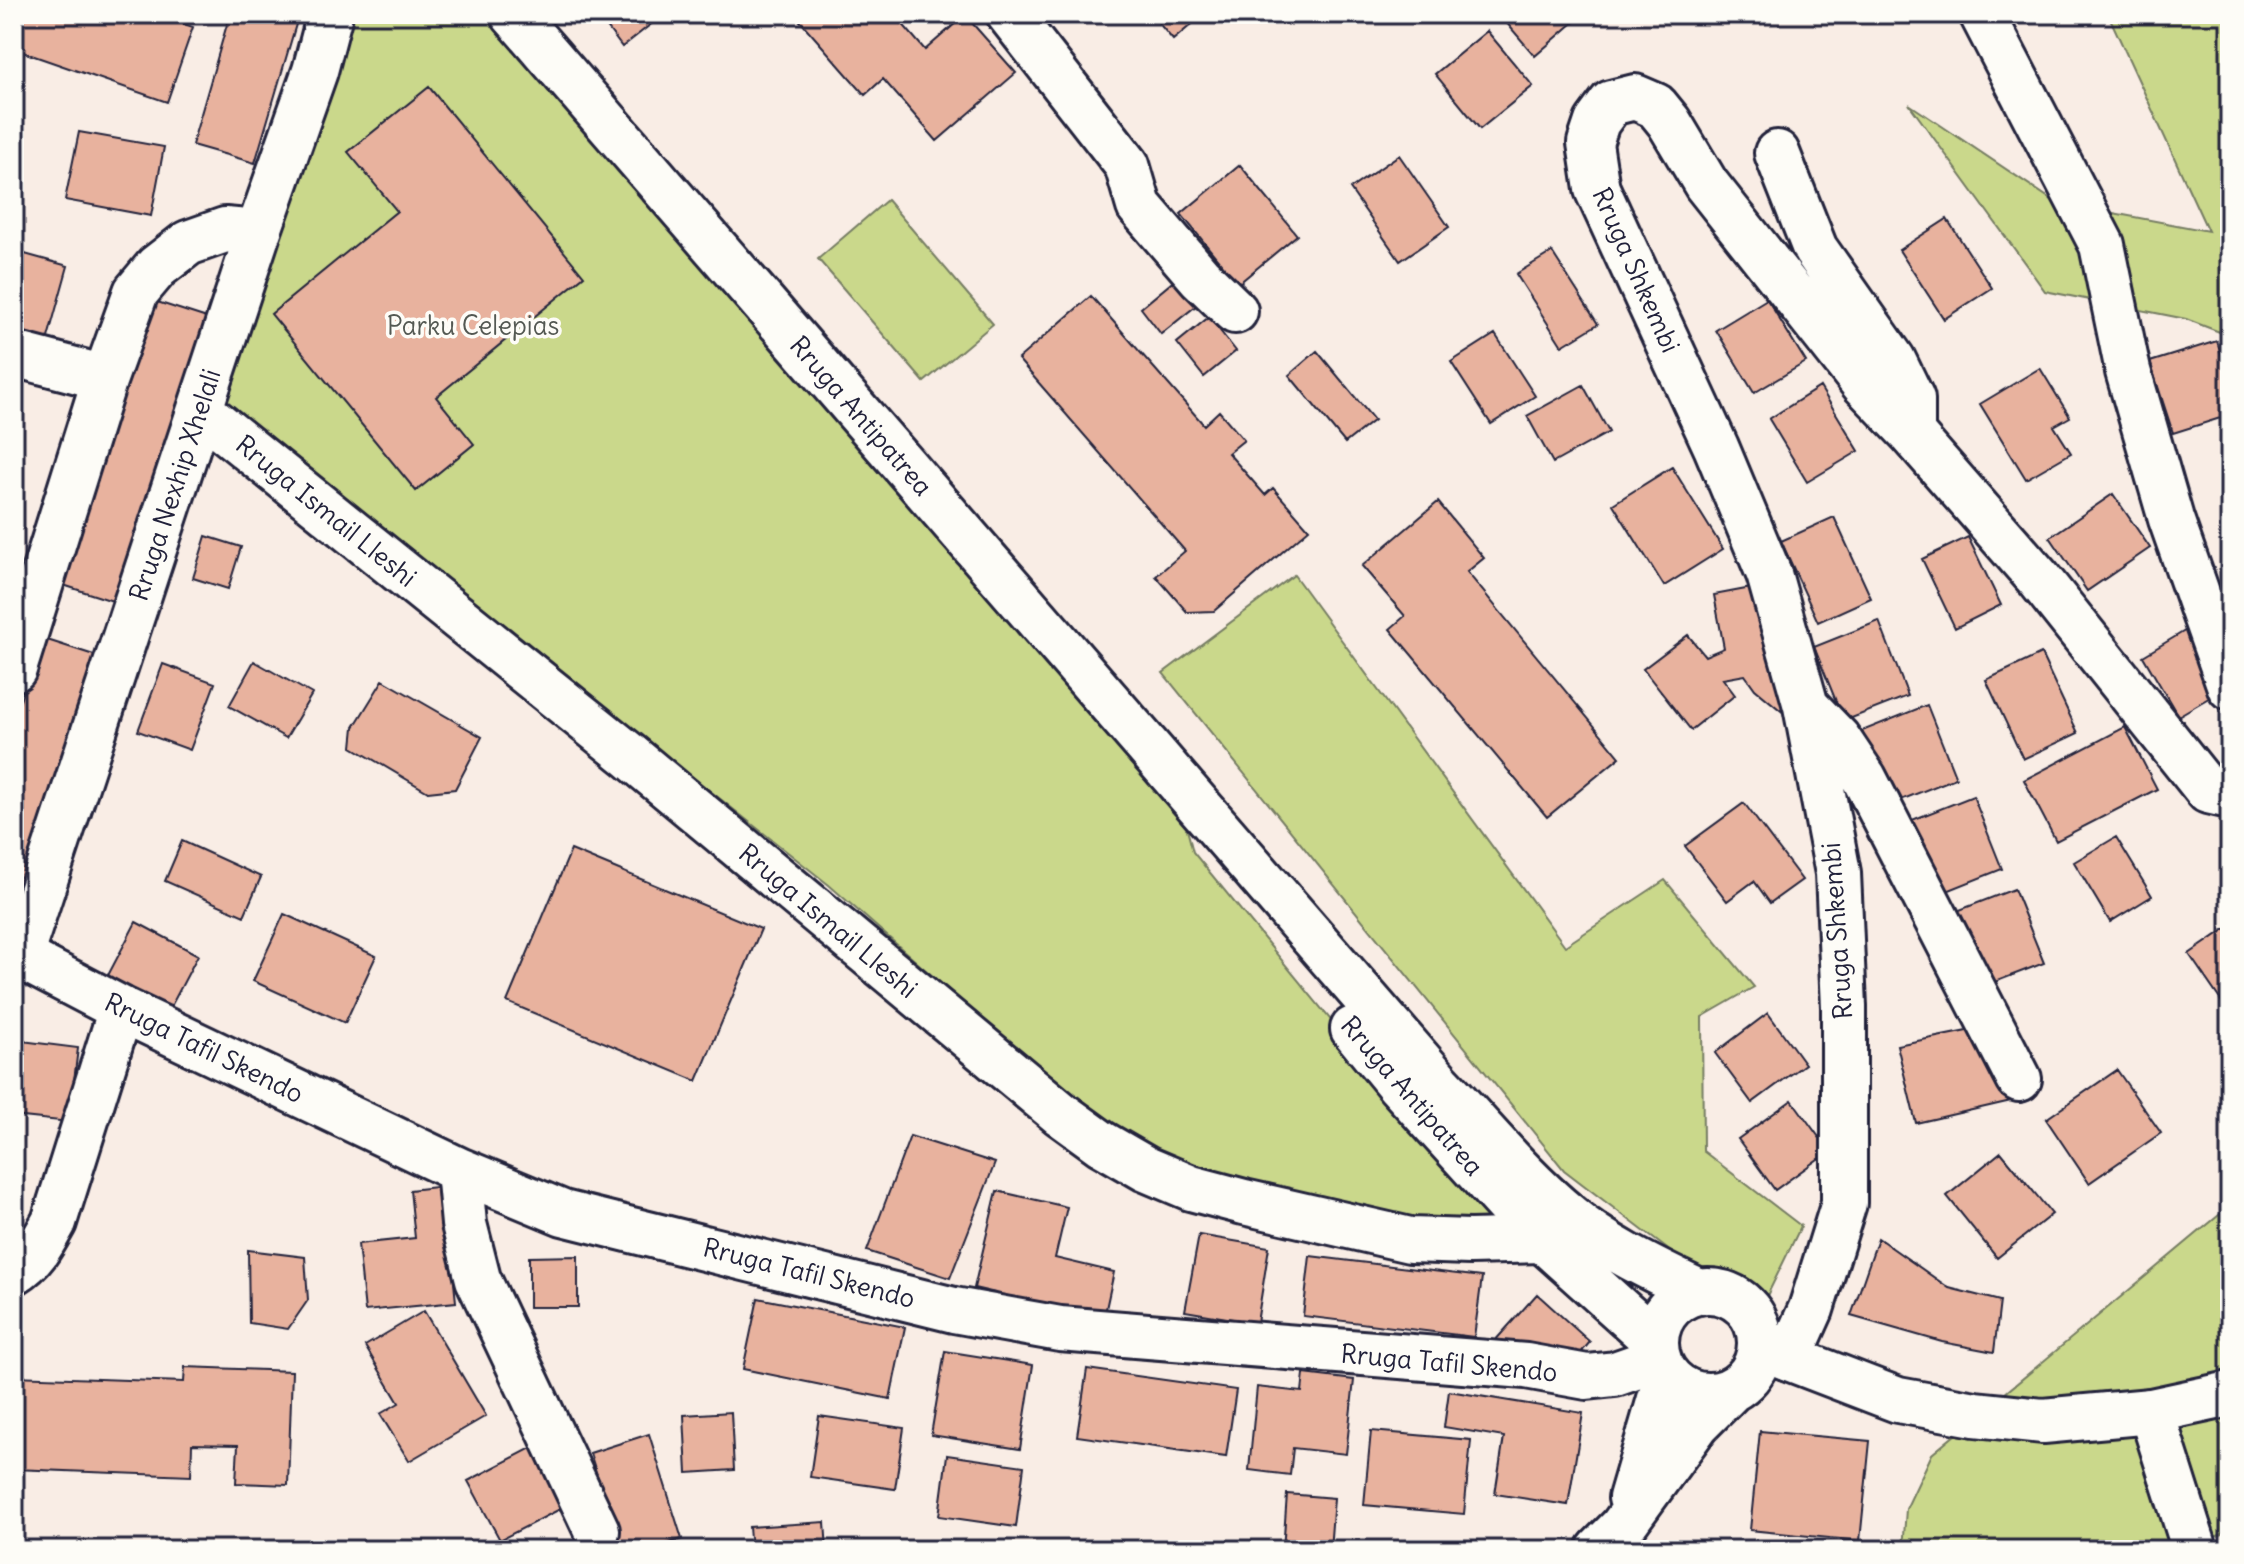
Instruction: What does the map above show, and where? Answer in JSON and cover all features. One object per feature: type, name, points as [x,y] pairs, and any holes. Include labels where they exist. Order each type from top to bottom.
[{"type":"street","name":"Rruga Nexhip Xhelali","points":[[17,954],[315,71],[330,14]]},
{"type":"street","name":"Rruga Antipatrea","points":[[513,14],[1207,818],[1440,1084],[1536,1187],[1572,1219],[1623,1254],[1699,1292],[1723,1293],[1739,1301],[1751,1313],[1775,1352]]},
{"type":"street","points":[[1009,14],[1127,165],[1139,206],[1200,277],[1235,311]]},
{"type":"street","points":[[1982,14],[2102,245],[2128,371],[2171,519],[2230,687]]},
{"type":"street","name":"Rruga Shkembi","points":[[1775,1352],[1811,1309],[1844,1203],[1844,1007],[1838,873],[1806,706],[1769,574],[1716,447],[1597,189],[1590,143],[1597,122],[1611,103],[1635,97],[1656,106],[1706,184],[1864,384],[2039,579],[2208,791],[2230,796]]},
{"type":"street","points":[[1777,153],[1815,249],[1900,373],[1912,399],[1912,434]]},
{"type":"street","points":[[14,669],[105,378],[136,292],[157,267],[188,243],[225,230],[258,233]]},
{"type":"street","points":[[14,354],[105,378]]},
{"type":"street","name":"Rruga Ismail Lleshi","points":[[200,410],[629,755],[1061,1114],[1101,1143],[1146,1169],[1191,1188],[1410,1240],[1542,1240]]},
{"type":"street","points":[[1806,706],[1838,739],[1864,778],[2019,1079]]},
{"type":"street","name":"Rruga Antipatrea","points":[[1207,818],[1245,899],[1399,1085],[1542,1240],[1660,1359],[1680,1387],[1696,1394],[1731,1390]]},
{"type":"street","name":"Rruga Tafil Skendo","points":[[17,954],[121,1009],[459,1170],[563,1213],[954,1310],[1060,1329],[1526,1366],[1587,1377],[1615,1374],[1660,1359]]},
{"type":"street","points":[[14,1272],[41,1247],[54,1222],[121,1009]]},
{"type":"street","points":[[459,1170],[464,1224],[478,1279],[597,1531]]},
{"type":"street","points":[[1611,1538],[1660,1359],[1660,1323],[1670,1307],[1685,1296],[1699,1292]]},
{"type":"street","points":[[1611,1538],[1697,1424],[1746,1379],[1756,1364],[1775,1352],[1898,1400],[1975,1414],[2043,1421],[2151,1411],[2230,1394]]},
{"type":"street","points":[[2151,1411],[2194,1545]]},
{"type":"green space","name":"Parku Celepias","points":[[349,14],[489,14],[1183,814],[1193,852],[1498,1224],[1413,1225],[1173,1162],[1060,1088],[829,885],[219,402]]},
{"type":"green space","points":[[2108,14],[2230,14],[2230,336],[2186,319],[2045,291],[1909,104],[2055,202],[2208,231]]},
{"type":"green space","points":[[887,200],[993,324],[924,382],[818,259]]},
{"type":"green space","points":[[1294,575],[1565,946],[1665,880],[1754,987],[1702,1017],[1703,1151],[1801,1226],[1761,1308],[1692,1268],[1564,1170],[1163,673]]},
{"type":"green space","points":[[2230,1206],[2230,1531],[2183,1550],[1903,1550],[1906,1509],[1932,1454]]},
{"type":"building","points":[[14,14],[156,14],[193,27],[167,102],[14,49]]},
{"type":"building","points":[[230,14],[299,14],[255,163],[192,145]]},
{"type":"building","points":[[597,14],[664,14],[622,47]]},
{"type":"building","points":[[794,14],[894,14],[925,50],[965,15],[1016,73],[937,141],[883,79],[865,95]]},
{"type":"building","points":[[1151,14],[1204,14],[1173,40]]},
{"type":"building","points":[[1499,14],[1580,14],[1581,16],[1535,56]]},
{"type":"building","points":[[1487,31],[1533,86],[1480,129],[1435,74]]},
{"type":"building","points":[[429,87],[584,276],[436,397],[474,444],[416,491],[271,314],[397,211],[348,152]]},
{"type":"building","points":[[79,132],[164,147],[151,216],[65,200]]},
{"type":"building","points":[[1399,155],[1449,227],[1400,261],[1350,189]]},
{"type":"building","points":[[1240,165],[1297,235],[1238,284],[1181,214]]},
{"type":"building","points":[[1947,219],[1992,288],[1944,319],[1899,250]]},
{"type":"building","points":[[14,251],[68,266],[46,345],[14,336]]},
{"type":"building","points":[[1552,252],[1598,324],[1562,346],[1516,274]]},
{"type":"building","points":[[1176,279],[1197,305],[1161,334],[1141,308]]},
{"type":"building","points":[[1091,296],[1204,425],[1219,411],[1244,440],[1228,453],[1265,495],[1273,488],[1309,529],[1214,611],[1187,612],[1156,576],[1185,551],[1018,359]]},
{"type":"building","points":[[1767,299],[1806,362],[1754,393],[1716,330]]},
{"type":"building","points":[[151,300],[213,320],[119,603],[57,583]]},
{"type":"building","points":[[1209,317],[1236,351],[1204,377],[1177,343]]},
{"type":"building","points":[[1495,334],[1535,396],[1491,424],[1451,362]]},
{"type":"building","points":[[2217,341],[2230,381],[2230,415],[2173,433],[2150,362]]},
{"type":"building","points":[[1317,351],[1374,420],[1345,443],[1289,375]]},
{"type":"building","points":[[2040,368],[2070,417],[2054,426],[2071,453],[2026,479],[1980,404]]},
{"type":"building","points":[[1583,385],[1609,432],[1553,463],[1527,416]]},
{"type":"building","points":[[1820,387],[1859,451],[1807,482],[1769,419]]},
{"type":"building","points":[[1672,467],[1723,549],[1664,586],[1613,504]]},
{"type":"building","points":[[2113,494],[2150,548],[2087,591],[2050,537]]},
{"type":"building","points":[[1438,502],[1484,558],[1467,572],[1620,757],[1547,817],[1390,629],[1405,616],[1362,566]]},
{"type":"building","points":[[1834,517],[1871,598],[1818,622],[1781,541]]},
{"type":"building","points":[[206,536],[241,547],[228,589],[193,578]]},
{"type":"building","points":[[1968,537],[2001,605],[1955,628],[1922,559]]},
{"type":"building","points":[[1762,586],[1791,719],[1755,689],[1745,675],[1723,679],[1735,695],[1691,730],[1643,669],[1688,635],[1705,656],[1724,648],[1714,595]]},
{"type":"building","points":[[1879,621],[1908,696],[1844,721],[1814,647]]},
{"type":"building","points":[[2188,629],[2224,689],[2178,716],[2143,656]]},
{"type":"building","points":[[41,638],[103,658],[14,923],[14,719]]},
{"type":"building","points":[[2041,654],[2078,733],[2023,759],[1986,680]]},
{"type":"building","points":[[254,661],[312,694],[286,738],[229,706]]},
{"type":"building","points":[[163,664],[215,683],[190,750],[138,731]]},
{"type":"building","points":[[383,680],[482,737],[455,789],[428,792],[352,747],[354,727]]},
{"type":"building","points":[[1927,705],[1956,778],[1891,804],[1862,731]]},
{"type":"building","points":[[2125,727],[2157,789],[2056,841],[2024,780]]},
{"type":"building","points":[[1973,796],[2002,869],[1937,895],[1907,822]]},
{"type":"building","points":[[1744,803],[1802,880],[1770,903],[1754,881],[1727,901],[1685,846]]},
{"type":"building","points":[[2116,837],[2152,896],[2110,922],[2074,862]]},
{"type":"building","points":[[182,841],[261,877],[244,916],[165,881]]},
{"type":"building","points":[[571,850],[761,929],[697,1081],[507,1002]]},
{"type":"building","points":[[2014,889],[2044,963],[1979,988],[1949,914]]},
{"type":"building","points":[[284,914],[376,956],[345,1023],[253,981]]},
{"type":"building","points":[[136,922],[198,955],[166,1016],[104,983]]},
{"type":"building","points":[[2230,926],[2230,1014],[2189,954]]},
{"type":"building","points":[[1768,1013],[1805,1064],[1752,1103],[1715,1053]]},
{"type":"building","points":[[1982,1028],[2011,1101],[1916,1123],[1897,1045]]},
{"type":"building","points":[[14,1040],[78,1048],[69,1122],[14,1116]]},
{"type":"building","points":[[2117,1070],[2161,1133],[2089,1183],[2046,1119]]},
{"type":"building","points":[[1792,1100],[1829,1151],[1775,1190],[1738,1139]]},
{"type":"building","points":[[910,1136],[995,1163],[950,1278],[867,1251]]},
{"type":"building","points":[[2001,1152],[2052,1214],[1997,1258],[1947,1196]]},
{"type":"building","points":[[444,1186],[456,1302],[365,1311],[358,1244],[415,1238],[410,1190]]},
{"type":"building","points":[[997,1191],[1067,1207],[1055,1258],[1114,1272],[1104,1318],[974,1288]]},
{"type":"building","points":[[1199,1235],[1269,1247],[1257,1323],[1185,1311]]},
{"type":"building","points":[[1878,1238],[1949,1288],[2000,1301],[1994,1352],[1942,1342],[1851,1316]]},
{"type":"building","points":[[248,1250],[305,1257],[308,1300],[288,1329],[249,1323]]},
{"type":"building","points":[[578,1256],[578,1307],[529,1307],[529,1257]]},
{"type":"building","points":[[1310,1256],[1482,1277],[1474,1337],[1303,1316]]},
{"type":"building","points":[[1537,1294],[1590,1342],[1574,1361],[1493,1343]]},
{"type":"building","points":[[758,1298],[905,1327],[890,1399],[743,1369]]},
{"type":"building","points":[[424,1311],[486,1416],[409,1461],[380,1414],[399,1403],[365,1346]]},
{"type":"building","points":[[945,1351],[1033,1365],[1020,1449],[931,1435]]},
{"type":"building","points":[[185,1367],[292,1371],[288,1485],[236,1483],[238,1445],[192,1444],[191,1476],[14,1469],[14,1376],[184,1382]]},
{"type":"building","points":[[1087,1369],[1236,1390],[1226,1457],[1077,1436]]},
{"type":"building","points":[[1304,1374],[1354,1380],[1346,1454],[1293,1448],[1290,1475],[1249,1470],[1257,1387],[1302,1392]]},
{"type":"building","points":[[1449,1391],[1583,1413],[1568,1505],[1495,1494],[1504,1437],[1444,1427]]},
{"type":"building","points":[[731,1412],[734,1470],[687,1473],[684,1415]]},
{"type":"building","points":[[819,1416],[904,1428],[895,1489],[810,1477]]},
{"type":"building","points":[[1371,1431],[1471,1440],[1464,1514],[1364,1505]]},
{"type":"building","points":[[1760,1431],[1870,1441],[1860,1541],[1750,1530]]},
{"type":"building","points":[[649,1434],[682,1539],[647,1550],[621,1550],[590,1453]]},
{"type":"building","points":[[535,1446],[566,1506],[500,1540],[468,1481]]},
{"type":"building","points":[[947,1455],[1024,1466],[1016,1527],[939,1516]]},
{"type":"building","points":[[1287,1494],[1334,1498],[1330,1550],[1283,1550]]},
{"type":"building","points":[[825,1522],[827,1550],[751,1550],[749,1527]]}]
